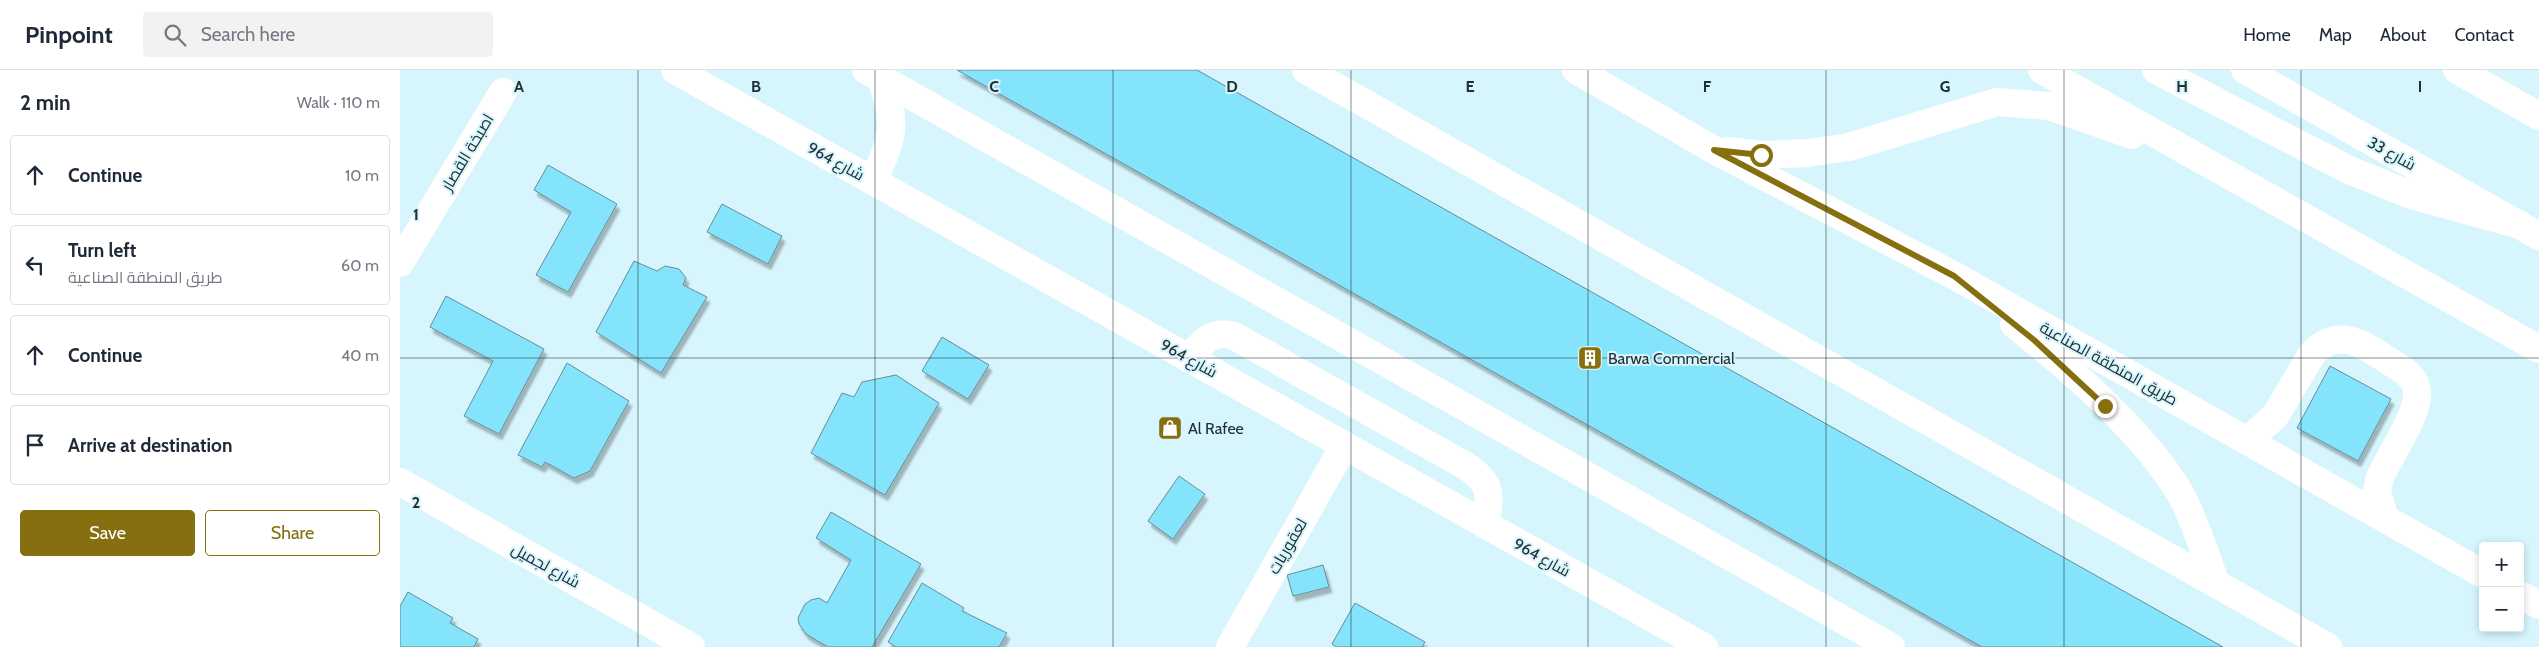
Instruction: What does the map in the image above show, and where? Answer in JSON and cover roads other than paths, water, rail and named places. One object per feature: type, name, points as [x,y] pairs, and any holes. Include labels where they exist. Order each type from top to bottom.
[{"type":"main road","name":"شارع 964","points":[[675,70],[1704,647]]},
{"type":"main road","points":[[1306,70],[2216,584],[2289,636],[2328,647]]},
{"type":"main road","name":"طريق المنطقة الصناعية","points":[[1576,70],[1714,150],[1954,276],[2479,572]]},
{"type":"main road","points":[[2042,70],[2219,167],[2539,348]]},
{"type":"main road","points":[[2156,70],[2349,170],[2411,195],[2529,231]]},
{"type":"main road","name":"شارع 33","points":[[2245,70],[2529,231]]},
{"type":"main road","points":[[2457,70],[2539,116]]},
{"type":"main road","points":[[873,74],[891,105],[893,124],[889,144],[873,181]]},
{"type":"main road","points":[[873,74],[1891,647]]},
{"type":"main road","name":"اصبخة القصار","points":[[400,263],[503,92]]},
{"type":"main road","points":[[1714,150],[1761,155],[1808,153],[1849,148],[1996,102],[2049,106],[2219,167]]},
{"type":"main road","points":[[1954,276],[2071,372],[2139,439],[2163,468],[2180,495],[2194,522],[2216,584]]},
{"type":"main road","points":[[1189,359],[1203,342],[1219,334],[1234,336],[1476,473],[1484,482],[1490,503],[1484,524]]},
{"type":"main road","points":[[2247,440],[2275,416],[2312,354],[2319,346],[2328,340],[2350,339],[2404,370],[2410,375],[2417,390],[2415,410],[2379,480],[2377,493],[2384,518]]},
{"type":"main road","name":"لعقوريات","points":[[1230,647],[1344,446]]},
{"type":"main road","name":"شارع لجميل","points":[[400,482],[692,647]]},
{"type":"main road","points":[[2524,597],[2539,605]]},
{"type":"place","name":"Barwa Commercial","points":[[1590,358]]},
{"type":"place","name":"Al Rafee","points":[[1170,428]]}]
